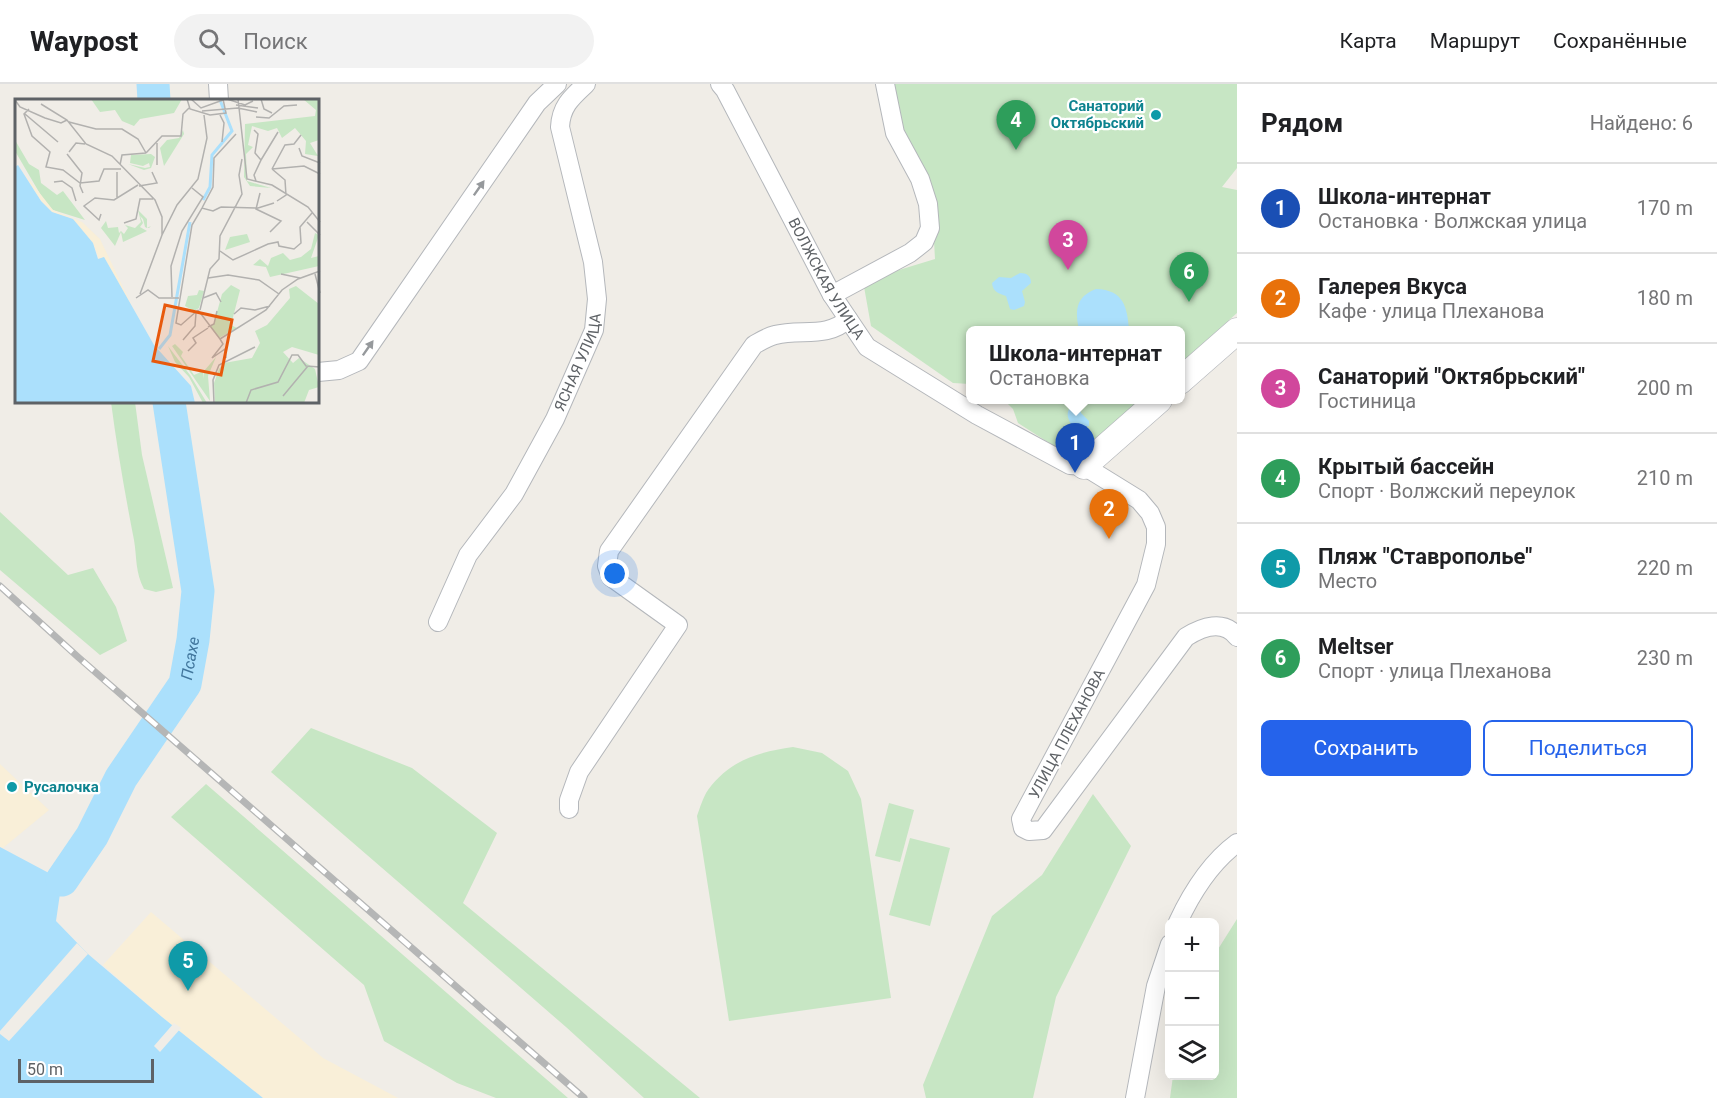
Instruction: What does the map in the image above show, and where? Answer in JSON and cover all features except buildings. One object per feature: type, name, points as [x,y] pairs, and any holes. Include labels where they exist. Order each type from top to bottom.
[{"type":"street","points":[[218,84],[219,99]]},
{"type":"street","points":[[320,372],[339,370],[359,361],[537,103],[557,84]]},
{"type":"street","name":"ЯСНАЯ УЛИЦА","points":[[438,622],[468,555],[514,494],[555,419],[594,330],[597,299],[593,262],[560,127],[561,114],[568,101],[586,84]]},
{"type":"street","name":"ВОЛЖСКАЯ УЛИЦА","points":[[720,84],[832,295],[867,347],[967,409],[1070,465],[1084,466]]},
{"type":"street","points":[[832,295],[910,253],[924,242],[930,228],[928,204],[920,179],[895,133],[885,84]]},
{"type":"street","points":[[569,809],[569,800],[579,772],[678,625],[611,577],[607,566],[609,551],[754,345],[777,334],[834,329],[848,319]]},
{"type":"street","points":[[1185,377],[1237,331]]},
{"type":"street","points":[[1084,466],[1153,404]]},
{"type":"street","name":"УЛИЦА ПЛЕХАНОВА","points":[[1084,466],[1139,500],[1150,513],[1156,527],[1156,544],[1146,585],[1022,819],[1023,828],[1029,831],[1043,830],[1186,637],[1198,629],[1212,626],[1224,627],[1233,631],[1237,637]]},
{"type":"street","points":[[1180,918],[1205,874],[1220,856],[1237,843]]},
{"type":"street","points":[[1135,1098],[1156,986],[1165,959]]},
{"type":"green space","points":[[894,84],[1237,84],[1237,168],[1222,187],[1237,190],[1237,313],[1185,360],[1185,326],[966,326],[966,384],[953,383],[871,326],[863,281],[935,259],[932,205],[893,101]]},
{"type":"green space","points":[[111,404],[135,404],[142,455],[173,588],[156,592],[144,589],[139,577]]},
{"type":"green space","points":[[1008,404],[1136,404],[1074,459],[1018,423],[1013,409]]},
{"type":"green space","points":[[0,512],[68,575],[93,568],[116,607],[127,641],[100,655],[0,570]]},
{"type":"green space","points":[[311,728],[412,768],[497,833],[463,903],[700,1098],[644,1098],[566,1027],[271,772]]},
{"type":"green space","points":[[793,747],[822,753],[848,771],[861,799],[891,998],[729,1021],[697,816],[708,790],[726,771],[757,755]]},
{"type":"green space","points":[[206,784],[568,1098],[496,1098],[457,1083],[384,1041],[364,985],[171,817]]},
{"type":"green space","points":[[1093,794],[1131,846],[1056,997],[1033,1098],[926,1098],[923,1085],[992,916],[1042,875]]},
{"type":"green space","points":[[889,803],[914,810],[900,862],[875,856]]},
{"type":"green space","points":[[910,838],[950,848],[930,926],[889,915]]},
{"type":"green space","points":[[1237,919],[1237,1098],[1170,1098],[1172,1080],[1219,1080],[1219,948]]},
{"type":"sand","name":"Русалочка","points":[[0,764],[49,810],[3,848],[0,847]]},
{"type":"sand","points":[[151,912],[323,1058],[398,1098],[263,1098],[162,1017],[103,965]]},
{"type":"water","points":[[1020,273],[1028,275],[1031,283],[1022,291],[1024,306],[1014,310],[1010,309],[1006,296],[998,293],[992,283],[999,277],[1011,278]]},
{"type":"water","points":[[1096,289],[1105,290],[1118,296],[1125,307],[1128,326],[1078,326],[1078,305],[1089,292]]},
{"type":"water","points":[[1079,404],[1081,413],[1089,421],[1089,426],[1076,430],[1070,423],[1068,411]]},
{"type":"water","points":[[0,847],[62,880],[56,921],[88,954],[263,1098],[0,1098]]},
{"type":"pier","points":[[77,943],[88,954],[9,1041],[0,1034],[0,1031]]},
{"type":"pier","points":[[174,1023],[181,1028],[160,1052],[154,1046]]},
{"type":"waterway","name":"Псахе","points":[[153,84],[154,99]]},
{"type":"waterway","name":"Псахе","points":[[62,880],[92,836],[121,778],[185,684],[193,640],[198,591],[169,404]]},
{"type":"railway","points":[[0,586],[78,657],[584,1098]]},
{"type":"place","name":"Санаторий Октябрьский","points":[[1156,115]]},
{"type":"place","name":"Крытый бассейн","points":[[1016,150]]},
{"type":"place","name":"Санаторий \"Октябрьский\"","points":[[1068,270]]},
{"type":"place","name":"Meltser","points":[[1189,302]]},
{"type":"place","name":"Школа-интернат","points":[[1075,473]]},
{"type":"place","name":"Галерея Вкуса","points":[[1109,539]]},
{"type":"place","name":"Русалочка","points":[[12,787]]},
{"type":"place","name":"Пляж \"Ставрополье\"","points":[[188,991]]}]
